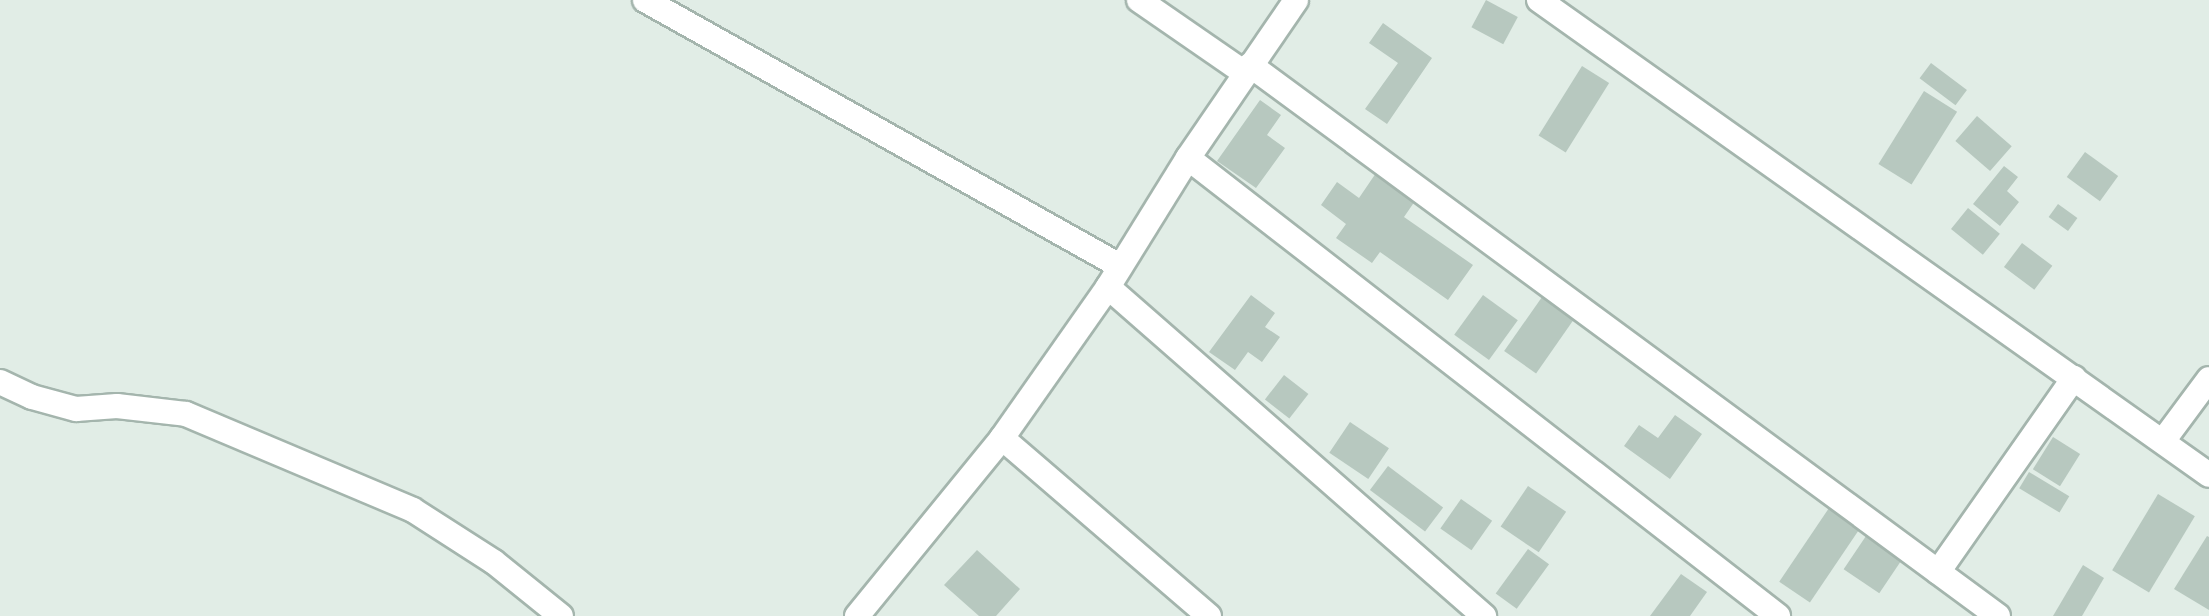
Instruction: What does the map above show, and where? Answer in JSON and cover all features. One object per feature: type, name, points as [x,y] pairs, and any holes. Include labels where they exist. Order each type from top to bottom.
[{"type":"street","points":[[645,0],[1120,266]]},
{"type":"street","points":[[1139,0],[1247,69],[1998,616]]},
{"type":"street","points":[[857,616],[1002,438],[1108,287],[1188,158],[1296,0]]},
{"type":"street","points":[[1539,0],[2209,475]]},
{"type":"street","points":[[1188,158],[1778,616]]},
{"type":"street","points":[[1108,287],[1484,616]]},
{"type":"street","points":[[1938,572],[2074,378]]},
{"type":"street","points":[[2163,441],[2209,379]]},
{"type":"street","points":[[0,382],[32,397],[76,409],[152,408],[186,414],[413,510],[494,562],[561,616]]},
{"type":"street","points":[[1002,438],[1209,616]]},
{"type":"building","points":[[1486,0],[1518,17],[1503,44],[1471,27]]},
{"type":"building","points":[[1383,23],[1432,58],[1387,124],[1365,109],[1398,63],[1369,43]]},
{"type":"building","points":[[1931,63],[1967,90],[1956,105],[1920,78]]},
{"type":"building","points":[[1582,66],[1609,83],[1566,152],[1539,136]]},
{"type":"building","points":[[1924,91],[1957,112],[1912,185],[1878,164]]},
{"type":"building","points":[[1260,100],[1281,115],[1267,135],[1285,148],[1256,188],[1217,161]]},
{"type":"building","points":[[1977,116],[2012,146],[1990,171],[1955,141]]},
{"type":"building","points":[[2085,152],[2118,176],[2100,201],[2067,177]]},
{"type":"building","points":[[2004,166],[2018,177],[2007,191],[2019,202],[2000,226],[1973,204]]},
{"type":"building","points":[[1376,173],[1415,201],[1404,217],[1473,265],[1448,300],[1380,252],[1372,263],[1336,238],[1346,224],[1321,205],[1337,182],[1359,198]]},
{"type":"building","points":[[2058,204],[2077,218],[2068,231],[2049,217]]},
{"type":"building","points":[[1968,208],[2000,234],[1983,255],[1951,229]]},
{"type":"building","points":[[2022,243],[2052,266],[2034,290],[2004,267]]},
{"type":"building","points":[[1251,295],[1275,313],[1265,327],[1280,337],[1262,362],[1248,352],[1235,370],[1209,352]]},
{"type":"building","points":[[1483,295],[1518,320],[1489,360],[1454,335]]},
{"type":"building","points":[[1542,297],[1574,319],[1536,373],[1504,351]]},
{"type":"building","points":[[1284,375],[1308,394],[1289,419],[1265,399]]},
{"type":"building","points":[[1675,415],[1702,434],[1670,479],[1624,446],[1639,425],[1658,438]]},
{"type":"building","points":[[1350,422],[1389,448],[1368,479],[1329,453]]},
{"type":"building","points":[[2053,437],[2080,454],[2060,486],[2033,469]]},
{"type":"building","points":[[1388,466],[1443,508],[1425,531],[1370,490]]},
{"type":"building","points":[[2029,472],[2069,496],[2060,512],[2019,488]]},
{"type":"building","points":[[1528,486],[1566,512],[1539,552],[1501,527]]},
{"type":"building","points":[[2158,494],[2195,516],[2149,592],[2112,570]]},
{"type":"building","points":[[1461,499],[1492,521],[1471,550],[1440,528]]},
{"type":"building","points":[[1829,508],[1860,529],[1810,602],[1779,582]]},
{"type":"building","points":[[1866,536],[1902,560],[1879,593],[1844,569]]},
{"type":"building","points":[[2209,537],[2209,610],[2174,589]]},
{"type":"building","points":[[1528,549],[1549,564],[1517,609],[1496,593]]},
{"type":"building","points":[[977,550],[1020,589],[996,616],[979,616],[944,585]]},
{"type":"building","points":[[2083,565],[2104,578],[2082,616],[2053,616]]},
{"type":"building","points":[[1681,574],[1707,592],[1690,616],[1650,616]]}]
